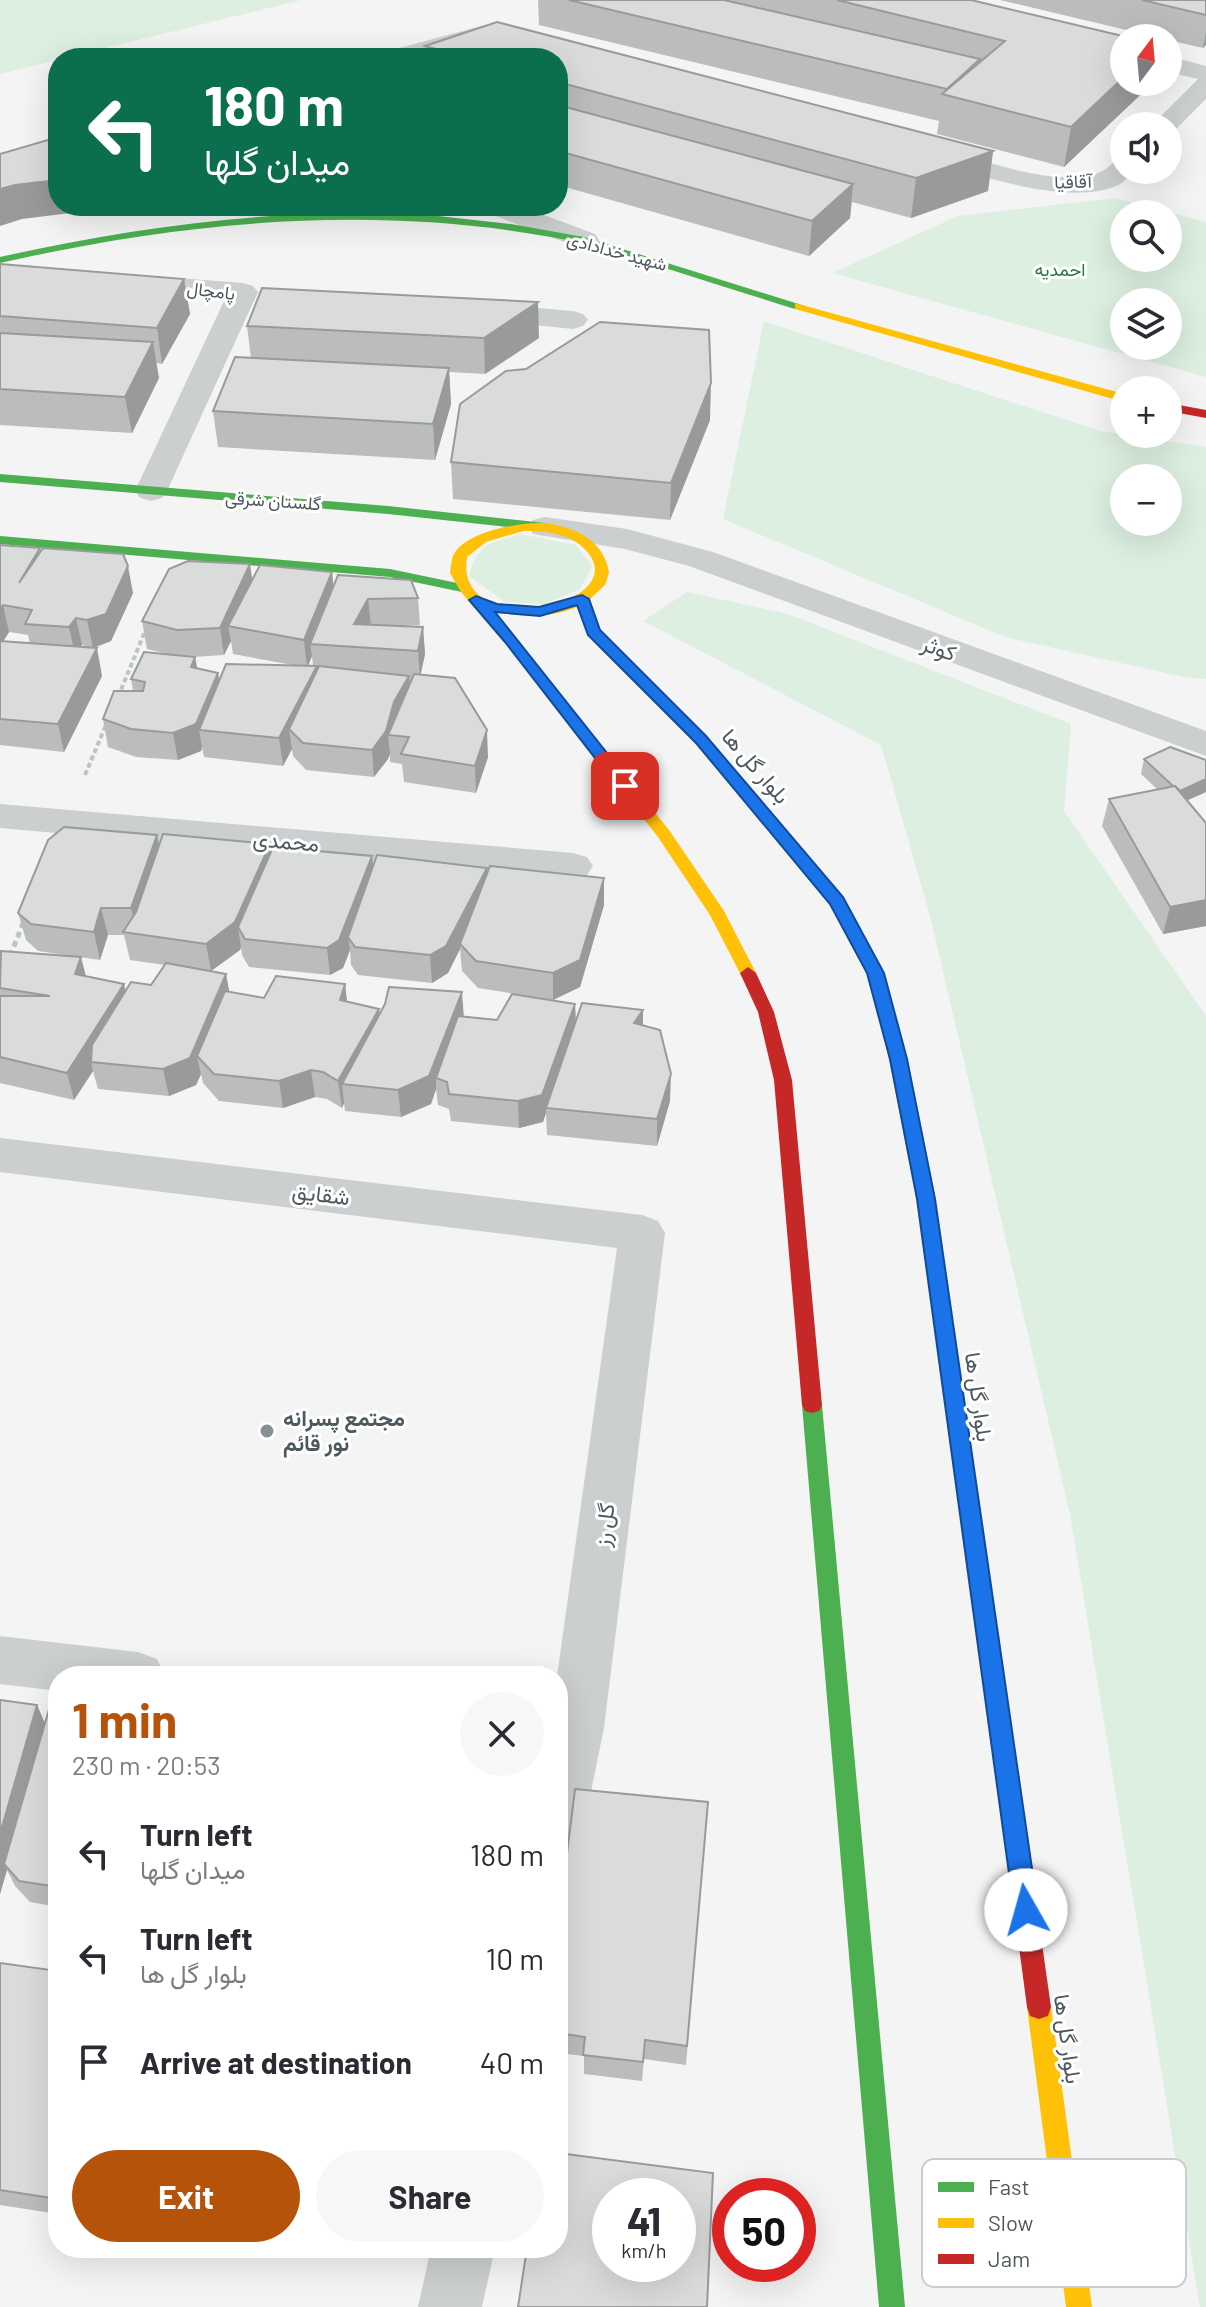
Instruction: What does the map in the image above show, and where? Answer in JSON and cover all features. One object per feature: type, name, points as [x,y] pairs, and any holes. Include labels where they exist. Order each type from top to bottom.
[{"type":"main road","name":"شهید خدادادی","points":[[7,267],[67,243],[168,226],[287,216]]},
{"type":"main road","name":"شهید خدادادی","points":[[383,216],[585,240],[796,305],[1110,394]]},
{"type":"main road","points":[[1182,410],[1206,414]]},
{"type":"main road","name":"گلستان شرقی","points":[[0,478],[388,510],[545,527]]},
{"type":"main road","points":[[0,540],[390,573],[469,594],[494,608],[540,612],[592,587],[603,562],[596,550],[574,535],[545,527],[499,530],[472,543],[457,561],[455,575],[469,594],[511,639],[678,851],[737,948],[766,1012],[783,1080],[892,2307]]},
{"type":"main road","name":"بلوار گل ها","points":[[592,587],[593,632],[701,739],[837,901],[876,973],[898,1059],[926,1199],[1006,1757],[1059,2159]]},
{"type":"main road","name":"بلوار گل ها","points":[[1076,2287],[1079,2307]]},
{"type":"street","points":[[432,48],[498,32]]},
{"type":"street","points":[[1182,68],[1206,74]]},
{"type":"street","points":[[1178,112],[1206,85]]},
{"type":"street","name":"آقاقیا","points":[[911,148],[1016,177],[1060,185],[1110,179]]},
{"type":"street","points":[[521,216],[585,240]]},
{"type":"street","points":[[7,267],[59,278]]},
{"type":"street","name":"پامچال","points":[[105,281],[243,292],[151,491]]},
{"type":"street","points":[[243,292],[275,295]]},
{"type":"street","points":[[447,309],[573,320]]},
{"type":"street","name":"کوثر","points":[[545,527],[627,539],[701,559],[804,599],[1197,737]]},
{"type":"street","points":[[592,587],[666,561],[701,559]]},
{"type":"street","name":"محمدی","points":[[0,816],[573,866]]},
{"type":"street","name":"شقایق","points":[[0,1155],[642,1233]]},
{"type":"street","name":"گل رز","points":[[568,1727],[642,1233]]},
{"type":"street","points":[[0,1660],[52,1666]]},
{"type":"street","points":[[450,2307],[461,2258]]},
{"type":"path","points":[[113,710],[177,555]]},
{"type":"path","points":[[6,965],[107,724]]},
{"type":"green space","points":[[0,0],[301,0],[106,48],[48,48],[48,62],[0,74]]},
{"type":"green space","name":"احمدیه","points":[[1115,198],[1123,200],[1110,200],[1110,272],[1182,272],[1182,216],[1206,222],[1206,377],[1145,360],[1182,360],[1182,288],[1110,288],[1110,350],[832,273],[958,216]]},
{"type":"green space","points":[[764,321],[1110,433],[1110,448],[1182,448],[1182,443],[1206,447],[1206,679],[1184,677],[1005,637],[723,519]]},
{"type":"green space","points":[[520,534],[576,545],[592,566],[580,589],[545,604],[505,602],[469,576],[476,557],[486,546]]},
{"type":"green space","points":[[687,592],[788,614],[1071,724],[1064,811],[1206,1016],[1206,2307],[1200,2307],[1186,2222],[1186,2159],[1176,2159],[1070,1514],[930,916],[881,745],[643,621]]},
{"type":"building","points":[[569,0],[724,0],[980,59],[947,89]]},
{"type":"building","points":[[837,0],[971,0],[1110,33],[1110,90],[1071,127],[942,94],[1005,41]]},
{"type":"building","points":[[1142,0],[1206,0],[1206,15]]},
{"type":"building","points":[[497,22],[993,151],[916,178],[568,85],[568,48],[425,46]]},
{"type":"building","points":[[568,108],[853,184],[812,221],[568,154]]},
{"type":"building","points":[[48,140],[48,181],[0,189],[0,154]]},
{"type":"building","points":[[0,264],[184,279],[157,328],[0,316]]},
{"type":"building","points":[[262,288],[538,302],[484,338],[247,326]]},
{"type":"building","points":[[600,322],[709,330],[711,383],[671,483],[451,462],[460,404],[506,371],[526,369]]},
{"type":"building","points":[[0,333],[153,342],[125,397],[0,389]]},
{"type":"building","points":[[235,357],[449,368],[433,424],[213,411]]},
{"type":"building","points":[[0,545],[40,548],[19,583],[43,548],[123,554],[128,566],[106,614],[87,620],[76,618],[69,627],[25,624],[32,610],[3,605],[0,609]]},
{"type":"building","points":[[188,561],[250,564],[220,628],[177,630],[142,621],[169,569]]},
{"type":"building","points":[[260,565],[332,572],[304,640],[228,626]]},
{"type":"building","points":[[338,575],[411,580],[418,598],[368,599],[354,624],[423,627],[418,651],[310,644]]},
{"type":"building","points":[[0,641],[97,648],[58,724],[0,719]]},
{"type":"building","points":[[144,652],[195,657],[191,667],[218,673],[196,724],[173,733],[131,729],[103,719],[114,691],[143,691],[145,682],[131,679]]},
{"type":"building","points":[[226,664],[317,666],[279,738],[199,730]]},
{"type":"building","points":[[319,666],[409,676],[394,702],[386,731],[372,750],[303,743],[289,729]]},
{"type":"building","points":[[414,674],[455,678],[487,730],[475,766],[401,754],[409,737],[388,735]]},
{"type":"building","points":[[1170,747],[1206,760],[1206,779],[1180,791],[1144,759]]},
{"type":"building","points":[[1175,786],[1206,823],[1206,900],[1170,907],[1109,799]]},
{"type":"building","points":[[64,827],[157,835],[131,908],[101,908],[94,932],[31,924],[18,913],[48,840]]},
{"type":"building","points":[[163,834],[270,844],[235,922],[206,944],[123,932],[136,912]]},
{"type":"building","points":[[273,847],[372,856],[339,940],[327,948],[245,939],[238,927]]},
{"type":"building","points":[[377,855],[487,868],[446,946],[430,955],[355,947],[348,937]]},
{"type":"building","points":[[490,866],[604,878],[580,960],[553,973],[476,961],[460,944]]},
{"type":"building","points":[[1,951],[81,957],[75,974],[124,984],[67,1073],[0,1057],[0,996],[50,996],[0,988]]},
{"type":"building","points":[[166,963],[226,974],[190,1058],[163,1069],[91,1062],[92,1045],[131,982],[151,985]]},
{"type":"building","points":[[276,976],[345,984],[340,1000],[379,1009],[338,1081],[323,1072],[311,1070],[279,1081],[214,1074],[197,1056],[225,991],[264,998]]},
{"type":"building","points":[[389,987],[462,992],[429,1076],[398,1090],[342,1084],[385,1004]]},
{"type":"building","points":[[512,994],[575,1004],[542,1095],[518,1101],[449,1094],[447,1082],[436,1078],[458,1016],[497,1020]]},
{"type":"building","points":[[582,1003],[643,1010],[634,1023],[660,1030],[671,1074],[657,1119],[546,1108]]},
{"type":"building","points":[[0,1700],[37,1705],[0,1834]]},
{"type":"building","points":[[48,1713],[48,1885],[19,1881],[4,1864]]},
{"type":"building","points":[[575,1789],[708,1802],[687,2046],[645,2040],[643,2062],[583,2055],[585,2037],[568,2034],[568,1845]]},
{"type":"building","points":[[0,1963],[48,1970],[48,2197],[0,2190]]},
{"type":"building","points":[[568,2154],[713,2173],[707,2307],[518,2307],[525,2258],[568,2258]]},
{"type":"traffic: fast","points":[[0,260],[144,231],[217,222],[291,217],[438,219],[511,227],[592,242],[799,306]]},
{"type":"traffic: fast","points":[[0,478],[388,510],[545,527]]},
{"type":"traffic: fast","points":[[0,540],[390,573],[462,588]]},
{"type":"traffic: fast","points":[[809,868],[837,901],[876,973],[898,1059],[926,1199],[979,1571]]},
{"type":"traffic: fast","points":[[812,1405],[892,2307]]},
{"type":"traffic: slow","points":[[799,306],[1110,394]]},
{"type":"traffic: slow","points":[[522,527],[565,531],[591,548],[603,573],[593,591],[564,607],[529,612],[493,607],[466,589],[457,573],[460,555],[481,539],[522,527]]},
{"type":"traffic: slow","points":[[582,599],[593,632],[701,739],[809,868]]},
{"type":"traffic: slow","points":[[476,600],[541,677],[663,833],[701,887],[748,973]]},
{"type":"traffic: slow","points":[[1039,2007],[1059,2159]]},
{"type":"traffic: slow","points":[[1076,2287],[1079,2307]]},
{"type":"traffic: jam","points":[[1182,410],[1206,414]]},
{"type":"traffic: jam","points":[[748,973],[766,1012],[783,1080],[812,1405]]},
{"type":"traffic: jam","points":[[979,1571],[1039,2007]]},
{"type":"place","name":"مجتمع پسرانه نور قائم","points":[[267,1431]]},
{"type":"route","points":[[625,786],[511,639],[476,600],[494,608],[540,612],[582,599],[593,632],[701,739],[837,901],[876,973],[898,1059],[926,1199],[1026,1910]]}]
